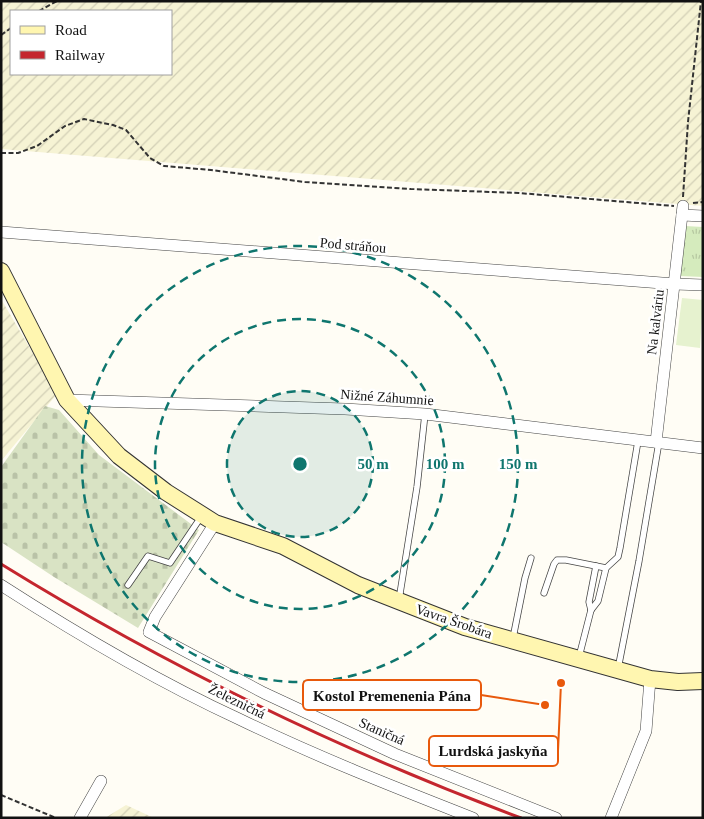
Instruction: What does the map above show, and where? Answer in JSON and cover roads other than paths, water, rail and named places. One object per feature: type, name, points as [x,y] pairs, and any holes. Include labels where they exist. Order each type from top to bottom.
[{"type":"street","name":"Na kalváriu","points":[[657,442],[682,211],[703,216]]},
{"type":"street","name":"Pod stráňou","points":[[1,232],[703,285]]},
{"type":"street","name":"Vavra Šrobára","points":[[1,271],[67,400],[119,456],[166,492],[209,520],[283,546],[358,585],[465,627],[650,679],[678,682],[703,681]]},
{"type":"street","name":"Nižné Záhumnie","points":[[67,400],[345,409],[425,414],[703,448]]},
{"type":"street","name":"Staničná","points":[[209,520],[155,617],[149,632],[264,693],[395,754],[556,818]]},
{"type":"street","name":"Železničná","points":[[1,586],[136,665],[239,719],[363,774],[473,818]]},
{"type":"street","points":[[611,818],[646,731],[650,679]]},
{"type":"street","points":[[80,818],[101,781]]},
{"type":"lane","points":[[398,601],[417,487],[425,414]]},
{"type":"lane","points":[[579,659],[591,610],[598,601],[606,568],[618,557],[638,440]]},
{"type":"lane","points":[[618,670],[639,561],[657,442]]},
{"type":"lane","points":[[128,585],[148,556],[170,562],[209,520]]},
{"type":"lane","points":[[512,640],[531,558]]},
{"type":"lane","points":[[544,593],[557,560],[606,568]]},
{"type":"lane","points":[[591,610],[588,602],[596,566]]},
{"type":"railway","points":[[1,564],[126,637],[255,704],[386,764],[521,818]]},
{"type":"place","name":"Lurdská jaskyňa","points":[[561,683]]},
{"type":"place","name":"Kostol Premenenia Pána","points":[[545,705]]}]
